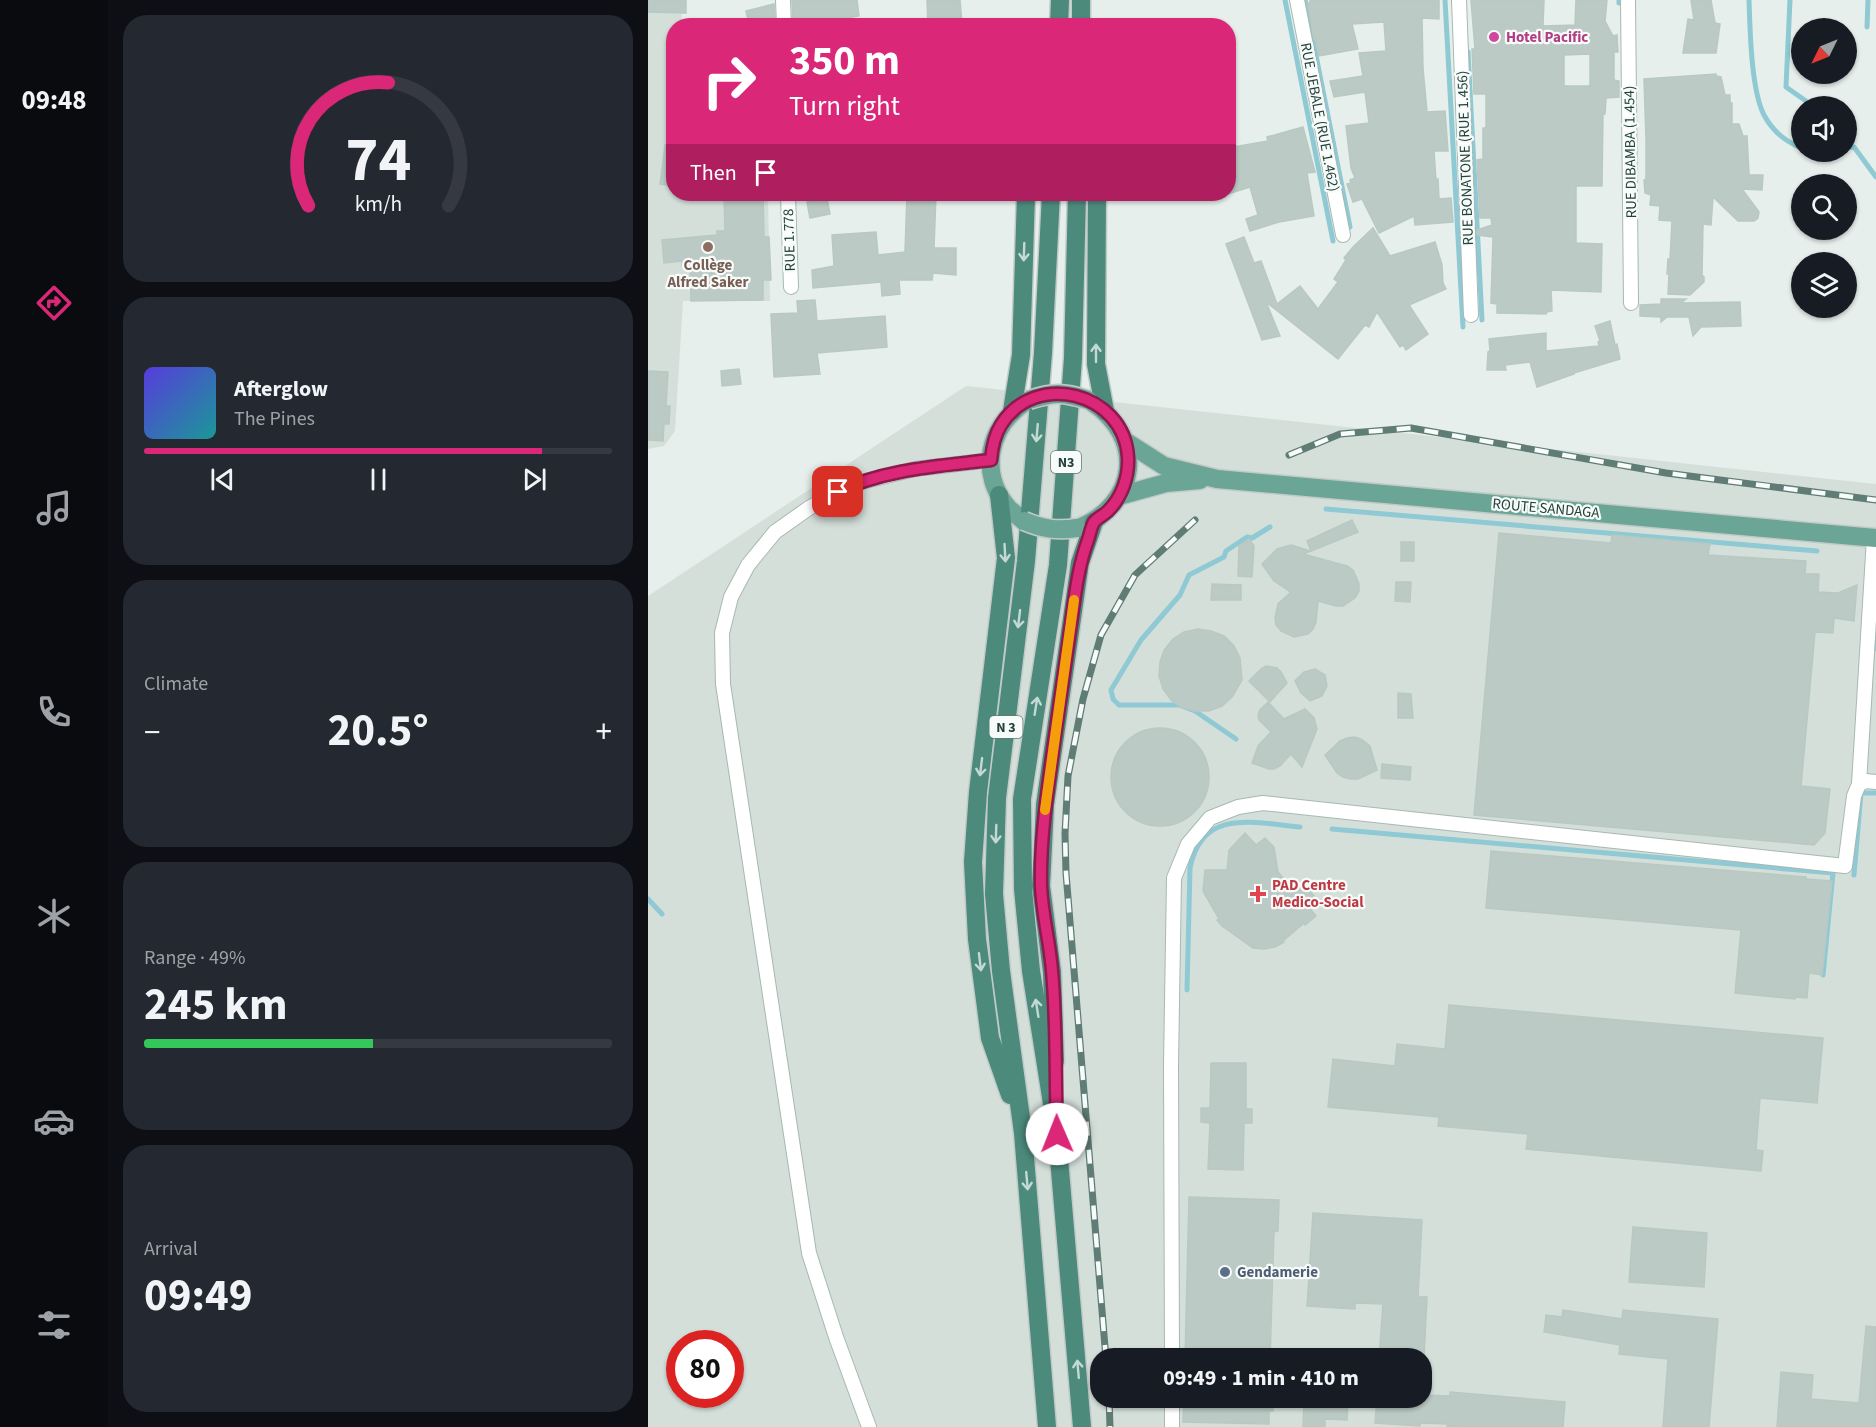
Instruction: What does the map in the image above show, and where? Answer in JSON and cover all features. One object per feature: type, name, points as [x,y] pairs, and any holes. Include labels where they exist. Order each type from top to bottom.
[{"type":"highway","points":[[1059,18],[1060,0]]},
{"type":"highway","points":[[1081,0],[1081,18]]},
{"type":"highway","points":[[1012,411],[1021,355],[1026,201]]},
{"type":"highway","name":"N 3","points":[[1047,1427],[1023,1133],[1001,971],[994,894],[997,798],[1026,561],[1043,353],[1051,201]]},
{"type":"highway","name":"N3","points":[[1077,201],[1073,358],[1058,566],[1022,799],[1023,889],[1031,971],[1057,1134],[1082,1427]]},
{"type":"highway","points":[[1097,201],[1096,364],[1105,411]]},
{"type":"highway","points":[[999,495],[1006,558],[978,792],[973,862],[977,939],[990,1038],[1023,1133]]},
{"type":"highway","points":[[1057,1134],[1052,972],[1041,886],[1045,805],[1085,525]]},
{"type":"main road","points":[[1048,394],[1069,394],[1088,400],[1105,411],[1117,425],[1125,441],[1128,455],[1128,470],[1119,496],[1108,511],[1085,525],[1059,531],[1041,528],[1024,521],[1010,510],[999,495],[992,478],[991,460],[993,442],[1001,425],[1012,411],[1029,400],[1048,394]]},
{"type":"main road","points":[[1125,441],[1164,466],[1217,479]]},
{"type":"main road","points":[[1119,496],[1166,483],[1217,479]]},
{"type":"main road","name":"ROUTE SANDAGA","points":[[1217,479],[1875,538]]},
{"type":"street","points":[[783,0],[784,18]]},
{"type":"street","name":"RUE JEBALE (RUE 1.462)","points":[[1297,0],[1343,235]]},
{"type":"street","name":"RUE BONATONE (RUE 1.456)","points":[[1459,0],[1471,315]]},
{"type":"street","name":"RUE DIBAMBA (1.454)","points":[[1628,0],[1631,303]]},
{"type":"street","name":"RUE 1.778","points":[[788,201],[791,287]]},
{"type":"street","points":[[869,1427],[836,1337],[809,1253],[723,684],[722,633],[731,597],[748,565],[775,532],[808,508],[853,484],[915,469],[991,460]]},
{"type":"street","points":[[1172,1348],[1171,1065],[1174,878],[1188,844],[1210,818],[1238,807],[1263,803],[1845,866],[1854,796],[1859,784],[1875,538]]},
{"type":"street","points":[[1859,784],[1866,781],[1876,782]]},
{"type":"street","points":[[1172,1408],[1172,1427]]},
{"type":"shaded area","name":"Collège Alfred Saker","points":[[648,0],[683,0],[682,18],[666,18],[666,201],[768,201],[770,301],[683,301],[675,431],[664,446],[648,449]]},
{"type":"shaded area","points":[[966,386],[1876,484],[1876,1427],[648,1427],[648,596]]},
{"type":"building","points":[[648,0],[686,0],[686,13],[648,12]]},
{"type":"building","points":[[792,0],[857,0],[859,16],[793,18]]},
{"type":"building","points":[[927,0],[960,0],[962,18],[928,18]]},
{"type":"building","points":[[1310,0],[1439,0],[1439,19],[1422,18],[1423,68],[1427,112],[1445,111],[1448,151],[1434,151],[1436,180],[1438,179],[1439,199],[1451,198],[1453,222],[1415,225],[1414,216],[1379,233],[1362,199],[1353,202],[1347,184],[1355,178],[1351,168],[1346,126],[1369,123],[1365,92],[1334,97],[1330,81],[1363,76],[1359,53],[1386,51],[1384,22],[1352,24],[1358,49],[1319,56],[1308,7]]},
{"type":"building","points":[[1471,0],[1544,0],[1543,26],[1575,25],[1576,0],[1607,0],[1605,21],[1613,36],[1617,35],[1618,52],[1614,52],[1614,80],[1619,81],[1619,97],[1606,98],[1605,114],[1603,114],[1602,186],[1576,186],[1576,243],[1602,244],[1601,292],[1551,290],[1552,311],[1546,314],[1497,313],[1497,304],[1491,303],[1493,237],[1477,235],[1477,230],[1492,225],[1491,218],[1480,218],[1477,160],[1483,159],[1486,94],[1474,94],[1472,49],[1475,49]],"holes":[[[1590,54],[1590,86],[1564,86],[1564,55]]]},
{"type":"building","points":[[1691,0],[1711,0],[1715,23],[1720,24],[1716,53],[1683,53],[1688,19],[1694,20]]},
{"type":"building","points":[[774,4],[775,18],[748,18],[746,11]]},
{"type":"building","points":[[1716,74],[1721,77],[1725,95],[1730,95],[1732,124],[1739,124],[1743,136],[1747,136],[1749,175],[1763,175],[1762,190],[1742,189],[1759,212],[1758,218],[1754,221],[1738,221],[1713,197],[1711,225],[1703,224],[1702,275],[1704,282],[1690,295],[1668,294],[1669,274],[1667,274],[1672,221],[1659,220],[1660,206],[1650,205],[1651,195],[1645,193],[1644,79]]},
{"type":"building","points":[[1303,127],[1315,172],[1307,173],[1314,216],[1279,222],[1250,231],[1246,219],[1258,215],[1250,187],[1236,191],[1236,147],[1268,141],[1267,137]]},
{"type":"building","points":[[665,145],[666,145],[666,185],[660,184]]},
{"type":"building","points":[[724,201],[763,201],[764,237],[769,237],[771,280],[763,280],[763,300],[691,301],[690,265],[682,266],[682,261],[664,263],[662,240],[717,235],[717,231],[725,231]]},
{"type":"building","points":[[828,201],[830,214],[810,218],[807,202]]},
{"type":"building","points":[[907,201],[936,201],[934,248],[956,248],[956,275],[933,273],[932,280],[899,280],[900,294],[882,296],[881,282],[813,288],[812,270],[834,266],[832,235],[876,232],[878,255],[905,252]]},
{"type":"building","points":[[1373,228],[1390,256],[1435,242],[1446,289],[1409,305],[1428,334],[1406,350],[1403,345],[1400,347],[1377,312],[1369,327],[1365,325],[1338,359],[1266,302],[1280,336],[1262,340],[1226,244],[1244,237],[1254,263],[1261,261],[1277,304],[1300,286],[1318,309],[1338,282],[1334,279],[1346,260],[1344,258]]},
{"type":"building","points":[[1661,299],[1686,299],[1681,303],[1740,302],[1741,326],[1701,327],[1693,336],[1689,317],[1667,317],[1661,322],[1661,317],[1640,316],[1640,305],[1661,304]]},
{"type":"building","points":[[815,300],[817,321],[885,316],[887,347],[817,353],[820,374],[774,377],[771,314],[798,313],[797,301]]},
{"type":"building","points":[[1610,321],[1620,359],[1537,387],[1530,362],[1505,365],[1506,370],[1487,370],[1489,339],[1546,333],[1546,351],[1599,346],[1600,341],[1595,326]]},
{"type":"building","points":[[739,369],[741,384],[722,386],[721,371]]},
{"type":"building","points":[[648,371],[668,372],[666,406],[670,406],[669,424],[664,424],[663,441],[648,440]]},
{"type":"building","points":[[1352,520],[1358,532],[1311,551],[1307,541]]},
{"type":"building","points":[[1499,533],[1611,543],[1612,535],[1710,544],[1708,555],[1806,561],[1805,574],[1819,574],[1818,592],[1838,593],[1857,585],[1854,621],[1834,618],[1833,633],[1815,632],[1801,786],[1830,789],[1825,833],[1814,845],[1474,815]]},
{"type":"building","points":[[1249,539],[1254,546],[1252,577],[1238,576],[1239,546]]},
{"type":"building","points":[[1401,542],[1414,542],[1414,561],[1401,561]]},
{"type":"building","points":[[1291,545],[1311,551],[1303,554],[1347,566],[1353,570],[1359,584],[1359,591],[1355,598],[1343,606],[1318,601],[1313,629],[1308,634],[1294,637],[1281,631],[1276,625],[1275,618],[1278,604],[1291,592],[1274,581],[1262,564],[1277,549]]},
{"type":"building","points":[[1396,582],[1411,582],[1410,602],[1395,601]]},
{"type":"building","points":[[1212,584],[1241,585],[1241,600],[1211,600]]},
{"type":"building","points":[[1198,629],[1224,636],[1234,646],[1240,658],[1242,680],[1232,697],[1222,706],[1209,711],[1182,708],[1171,700],[1163,689],[1159,676],[1164,650],[1173,639],[1184,632]]},
{"type":"building","points":[[1266,666],[1277,668],[1287,683],[1270,702],[1249,681]]},
{"type":"building","points":[[1315,669],[1325,675],[1327,686],[1322,696],[1310,701],[1301,693],[1295,681],[1304,672]]},
{"type":"building","points":[[1398,693],[1411,694],[1413,718],[1398,718]]},
{"type":"building","points":[[1268,702],[1284,719],[1305,709],[1314,718],[1317,729],[1302,767],[1291,754],[1274,769],[1252,763],[1258,746],[1271,732],[1259,720],[1258,715]]},
{"type":"building","points":[[1160,728],[1179,732],[1195,742],[1205,758],[1209,777],[1205,796],[1195,812],[1179,822],[1160,826],[1141,822],[1125,812],[1115,796],[1111,777],[1115,758],[1125,742],[1141,732]]},
{"type":"building","points":[[1354,737],[1370,746],[1377,770],[1358,779],[1350,779],[1337,773],[1325,755],[1340,741]]},
{"type":"building","points":[[1382,764],[1411,767],[1410,780],[1381,778]]},
{"type":"building","name":"PAD Centre Medico-Social","points":[[1245,833],[1256,845],[1265,838],[1274,847],[1278,872],[1283,878],[1307,887],[1314,896],[1307,905],[1316,916],[1275,947],[1253,948],[1222,926],[1203,891],[1205,870],[1227,870],[1229,850]]},
{"type":"building","points":[[1491,851],[1832,881],[1822,975],[1809,973],[1807,998],[1795,997],[1795,999],[1735,993],[1741,930],[1486,908]]},
{"type":"building","points":[[1449,1005],[1823,1038],[1817,1103],[1760,1098],[1756,1150],[1763,1151],[1761,1171],[1526,1149],[1528,1134],[1438,1126],[1439,1117],[1328,1107],[1333,1059],[1395,1066],[1397,1044],[1445,1049]]},
{"type":"building","points":[[1211,1063],[1246,1063],[1246,1109],[1252,1109],[1252,1123],[1244,1123],[1243,1170],[1208,1169],[1210,1123],[1201,1122],[1201,1108],[1210,1108]]},
{"type":"building","points":[[1189,1197],[1279,1200],[1278,1231],[1274,1232],[1270,1348],[1185,1348]]},
{"type":"building","points":[[1313,1213],[1422,1220],[1418,1297],[1427,1297],[1425,1348],[1380,1348],[1383,1304],[1355,1303],[1355,1309],[1307,1306]]},
{"type":"building","points":[[1633,1227],[1707,1233],[1704,1287],[1629,1282]]},
{"type":"building","points":[[1563,1310],[1622,1319],[1623,1310],[1718,1319],[1709,1427],[1663,1427],[1668,1359],[1619,1354],[1620,1345],[1544,1332],[1546,1315],[1562,1317]]},
{"type":"building","points":[[1866,1326],[1876,1327],[1876,1427],[1777,1427],[1781,1372],[1813,1375],[1811,1399],[1859,1403]]},
{"type":"building","points":[[1450,1392],[1565,1402],[1563,1427],[1462,1427],[1447,1426],[1448,1424],[1420,1423],[1420,1426],[1375,1423],[1376,1408],[1432,1408],[1432,1395],[1450,1396]]},
{"type":"building","points":[[1184,1408],[1273,1408],[1273,1411],[1269,1411],[1269,1424],[1183,1422]]},
{"type":"building","points":[[1304,1408],[1348,1408],[1347,1420],[1325,1419],[1325,1427],[1303,1427]]},
{"type":"waterway","points":[[1285,0],[1333,241]]},
{"type":"waterway","points":[[1305,0],[1350,227]]},
{"type":"waterway","points":[[1445,0],[1463,327]]},
{"type":"waterway","points":[[1749,0],[1756,91],[1767,120],[1780,135],[1791,142]]},
{"type":"waterway","points":[[1790,0],[1786,87],[1799,96]]},
{"type":"waterway","points":[[1867,27],[1868,0]]},
{"type":"waterway","points":[[1468,52],[1482,320]]},
{"type":"waterway","points":[[1857,151],[1876,177]]},
{"type":"waterway","points":[[1326,509],[1817,551]]},
{"type":"waterway","points":[[1236,739],[1195,711],[1179,705],[1119,705],[1113,699],[1111,690],[1141,640],[1180,595],[1189,575],[1224,557],[1226,551],[1247,537],[1252,538],[1270,527]]},
{"type":"waterway","points":[[1874,649],[1876,624]]},
{"type":"waterway","points":[[1854,875],[1861,793],[1876,793]]},
{"type":"waterway","points":[[1187,990],[1190,868],[1196,849],[1206,835],[1218,827],[1233,823],[1266,823],[1300,827]]},
{"type":"waterway","points":[[1332,829],[1833,873],[1823,975]]},
{"type":"waterway","points":[[648,899],[662,914]]},
{"type":"railway","points":[[1289,455],[1340,434],[1411,428],[1666,473],[1876,500]]},
{"type":"railway","points":[[1105,1348],[1066,873],[1065,834],[1068,776],[1083,699],[1101,635],[1135,575],[1195,520]]},
{"type":"railway","points":[[1109,1408],[1110,1427]]},
{"type":"slow traffic","points":[[1045,810],[1074,600]]},
{"type":"place","name":"Hotel Pacific","points":[[1494,37]]},
{"type":"place","name":"Collège Alfred Saker","points":[[708,247]]},
{"type":"place","name":"PAD Centre Medico-Social","points":[[1258,894]]},
{"type":"place","name":"Gendamerie","points":[[1225,1272]]},
{"type":"route","points":[[838,492],[853,484],[915,469],[991,460],[993,442],[1001,425],[1012,411],[1029,400],[1048,394],[1069,394],[1088,400],[1105,411],[1117,425],[1125,441],[1128,470],[1125,483],[1108,511],[1094,522],[1080,563],[1045,805],[1041,886],[1052,972],[1057,1134]]}]
